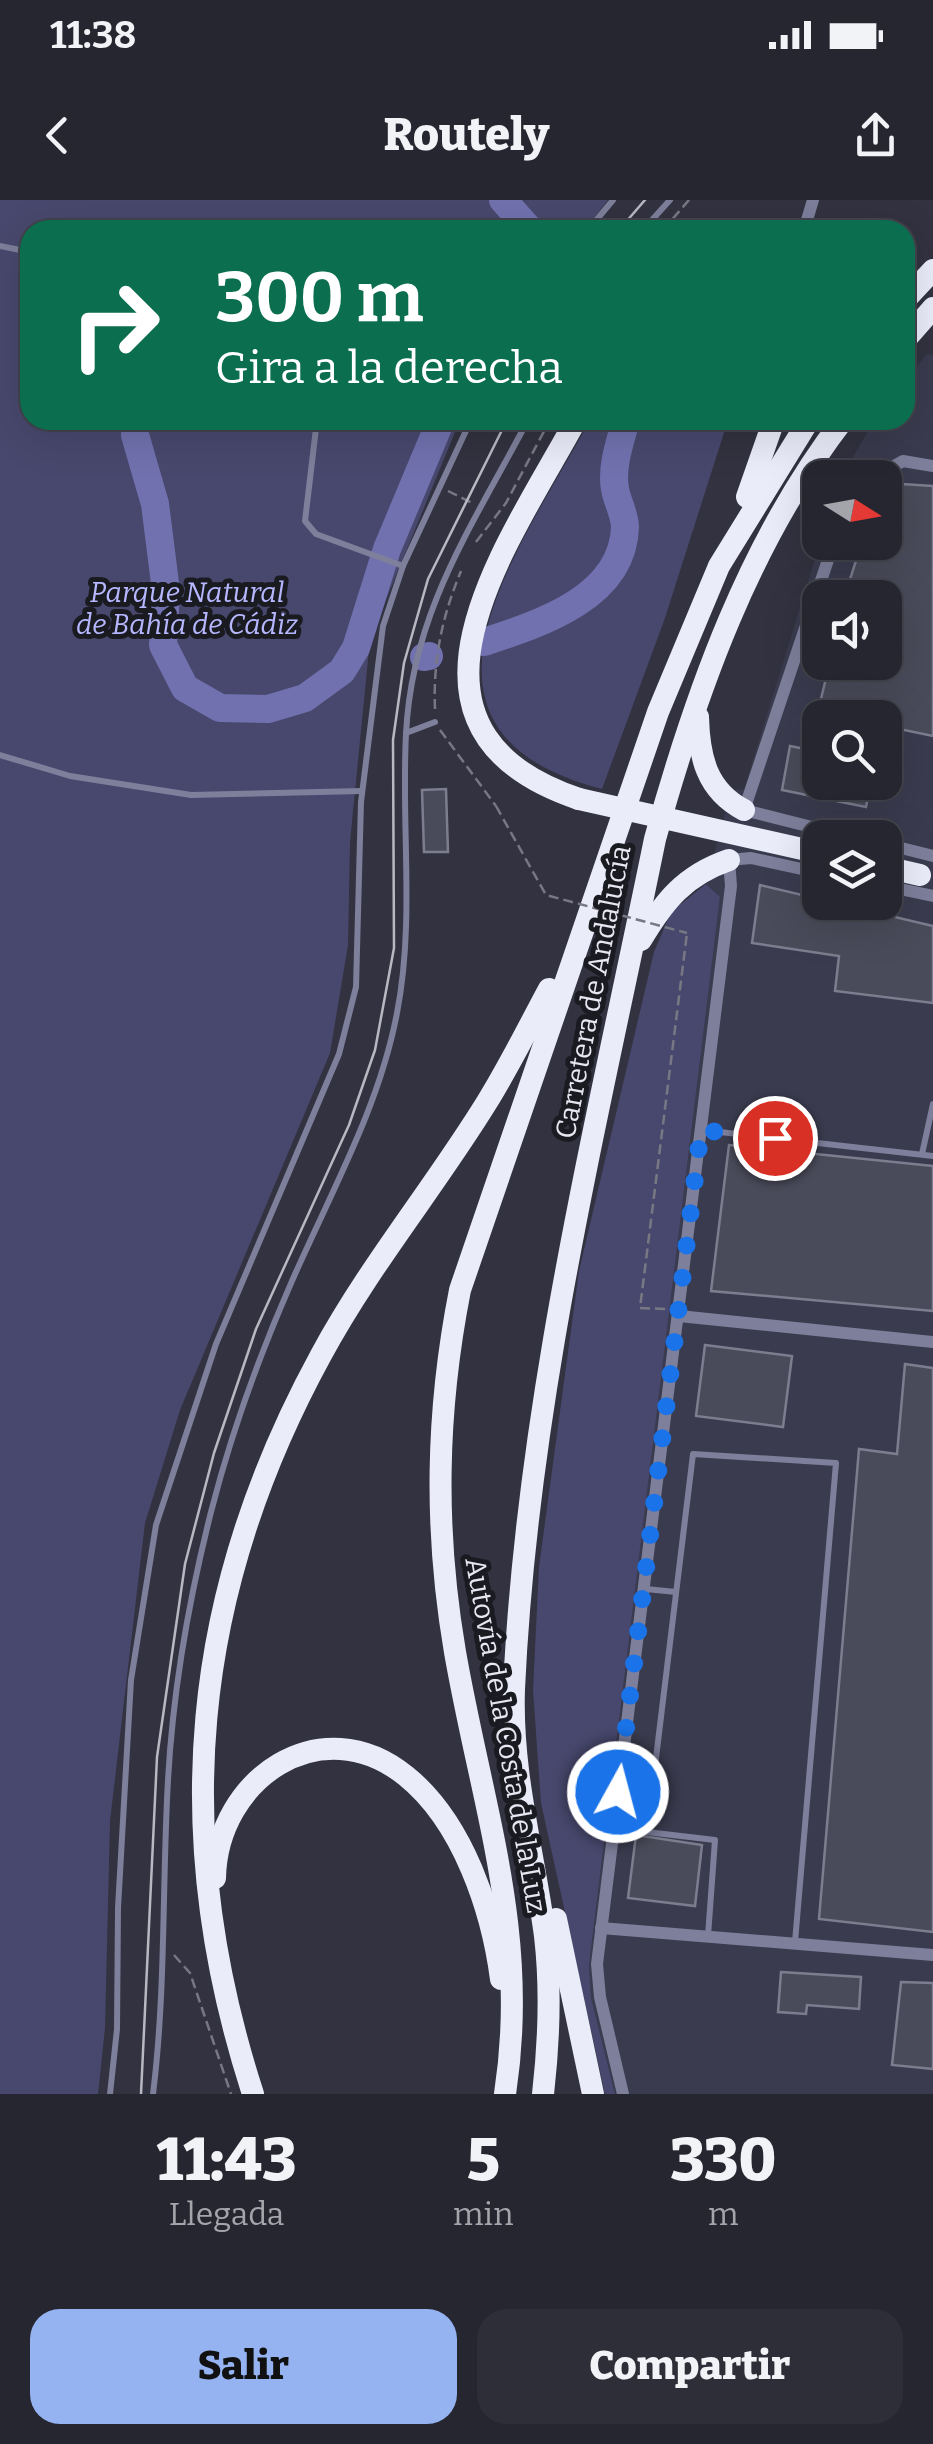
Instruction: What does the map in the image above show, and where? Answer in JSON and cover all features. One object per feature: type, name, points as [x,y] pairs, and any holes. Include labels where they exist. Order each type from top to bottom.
[{"type":"highway","points":[[915,289],[933,269]]},
{"type":"highway","points":[[915,329],[933,308]]},
{"type":"highway","points":[[571,430],[476,612],[466,661],[473,707],[500,754],[528,779],[579,800],[802,849]]},
{"type":"highway","points":[[730,545],[770,430]]},
{"type":"highway","name":"Carretera de Andalucía","points":[[580,928],[658,712],[730,545],[803,430]]},
{"type":"highway","name":"Carretera de Andalucía","points":[[520,1613],[557,1324],[655,839],[698,698],[749,578],[795,490],[836,430]]},
{"type":"highway","points":[[698,698],[704,765],[711,782],[744,810]]},
{"type":"highway","points":[[631,956],[677,888],[694,874],[729,860]]},
{"type":"highway","points":[[902,869],[930,871]]},
{"type":"highway","points":[[253,2094],[207,1910],[200,1829],[205,1726],[227,1593],[256,1498],[321,1354],[366,1279],[488,1100],[580,928]]},
{"type":"highway","name":"Autovía de la Costa de la Luz","points":[[505,2094],[515,2017],[504,1886],[455,1652],[444,1574],[439,1426],[460,1290],[580,928]]},
{"type":"highway","points":[[520,1613],[533,1804],[594,2094]]},
{"type":"highway","name":"Autovía de la Costa de la Luz","points":[[520,1613],[514,1750],[545,1938],[548,2008],[543,2094]]},
{"type":"highway","points":[[215,1940],[219,1846],[234,1808],[250,1785],[268,1770],[308,1751],[323,1748],[365,1755],[405,1775],[444,1820],[486,1911],[503,1995],[515,2017]]},
{"type":"street","points":[[902,462],[933,466]]},
{"type":"street","points":[[802,824],[744,810],[828,560]]},
{"type":"street","points":[[902,854],[930,871]]},
{"type":"street","points":[[623,2094],[600,1997],[601,1928],[731,886],[729,860],[750,858],[802,869]]},
{"type":"street","points":[[902,890],[933,896]]},
{"type":"street","points":[[679,1313],[933,1342]]},
{"type":"street","points":[[601,1928],[933,1954]]},
{"type":"lane","points":[[596,220],[613,200]]},
{"type":"lane","points":[[652,220],[670,200]]},
{"type":"lane","points":[[317,430],[304,520],[316,534],[403,566]]},
{"type":"lane","points":[[110,2094],[117,2029],[123,1796],[141,1599],[156,1525],[192,1408],[236,1292],[339,1054],[357,973],[362,791],[383,626],[403,566],[466,430]]},
{"type":"lane","points":[[153,2094],[172,1742],[188,1621],[212,1511],[254,1374],[379,1082],[397,1015],[408,903],[406,733],[425,629],[455,548],[522,430]]},
{"type":"lane","points":[[406,733],[435,722]]},
{"type":"lane","points":[[0,755],[70,776],[191,795],[362,791]]},
{"type":"lane","points":[[922,1154],[933,1104]]},
{"type":"lane","points":[[701,1130],[933,1156]]},
{"type":"lane","points":[[708,1936],[716,1840],[647,1832],[693,1454],[836,1463],[795,1944]]},
{"type":"lane","points":[[644,1589],[676,1592]]},
{"type":"lane","points":[[618,1792],[651,1797]]},
{"type":"path","points":[[672,220],[689,200]]},
{"type":"path","points":[[437,486],[480,507]]},
{"type":"path","points":[[435,722],[496,806],[546,895],[688,933],[640,1308],[679,1313]]},
{"type":"path","points":[[163,1951],[186,1965],[231,2094]]},
{"type":"shaded area","points":[[927,354],[933,355],[933,2094],[615,2094],[591,1998],[589,1965],[720,897],[706,884],[731,790],[744,789],[802,601],[802,680],[902,680],[902,580],[809,580],[815,560],[902,560],[902,460],[851,460],[869,430],[915,430],[915,369]]},
{"type":"green space","name":"Parque Natural de Bahía de Cádiz","points":[[0,200],[608,200],[592,220],[20,220],[20,430],[456,430],[370,639],[350,842],[348,945],[330,1053],[180,1410],[145,1523],[110,1821],[105,2028],[98,2094],[0,2094]]},
{"type":"green space","points":[[584,430],[725,430],[665,618],[602,789],[534,762],[496,724],[482,680],[487,630],[505,576]]},
{"type":"green space","points":[[706,884],[720,897],[589,1965],[591,1998],[615,2094],[605,2094],[541,1803],[533,1690],[539,1567],[579,1271],[654,952],[671,912]]},
{"type":"building","points":[[902,484],[933,486],[933,736],[902,730],[902,700],[821,700],[826,680],[902,680],[902,580],[850,580],[856,560],[902,560]]},
{"type":"building","points":[[790,746],[802,748],[802,794],[782,790]]},
{"type":"building","points":[[446,789],[448,852],[424,852],[422,790]]},
{"type":"building","points":[[831,800],[867,800],[866,807]]},
{"type":"building","points":[[760,885],[802,895],[802,920],[902,919],[933,926],[933,1003],[835,991],[839,956],[752,943]]},
{"type":"building","points":[[729,1145],[933,1166],[933,1311],[711,1291]]},
{"type":"building","points":[[705,1345],[792,1356],[783,1427],[696,1416]]},
{"type":"building","points":[[905,1364],[933,1368],[933,1932],[819,1919],[859,1449],[897,1454]]},
{"type":"building","points":[[636,1835],[702,1845],[695,1906],[628,1898]]},
{"type":"building","points":[[781,1972],[861,1977],[859,2009],[807,2005],[806,2014],[778,2012]]},
{"type":"building","points":[[901,1982],[933,1983],[933,2069],[892,2065]]},
{"type":"waterway","points":[[503,200],[521,220]]},
{"type":"waterway","points":[[135,435],[155,504],[166,591],[163,645],[185,688],[220,708],[268,709],[305,698],[342,671],[356,648],[387,549],[437,430]]},
{"type":"waterway","points":[[484,642],[574,604],[610,572],[621,552],[625,527],[614,481],[623,430]]},
{"type":"waterway","points":[[424,657],[429,656]]},
{"type":"tram line","points":[[628,220],[645,200]]},
{"type":"tram line","points":[[141,2094],[157,1757],[185,1564],[214,1453],[256,1329],[349,1125],[375,1050],[394,948],[393,740],[404,663],[428,579],[502,430]]},
{"type":"route","points":[[618,1792],[701,1130],[775,1138]]}]
